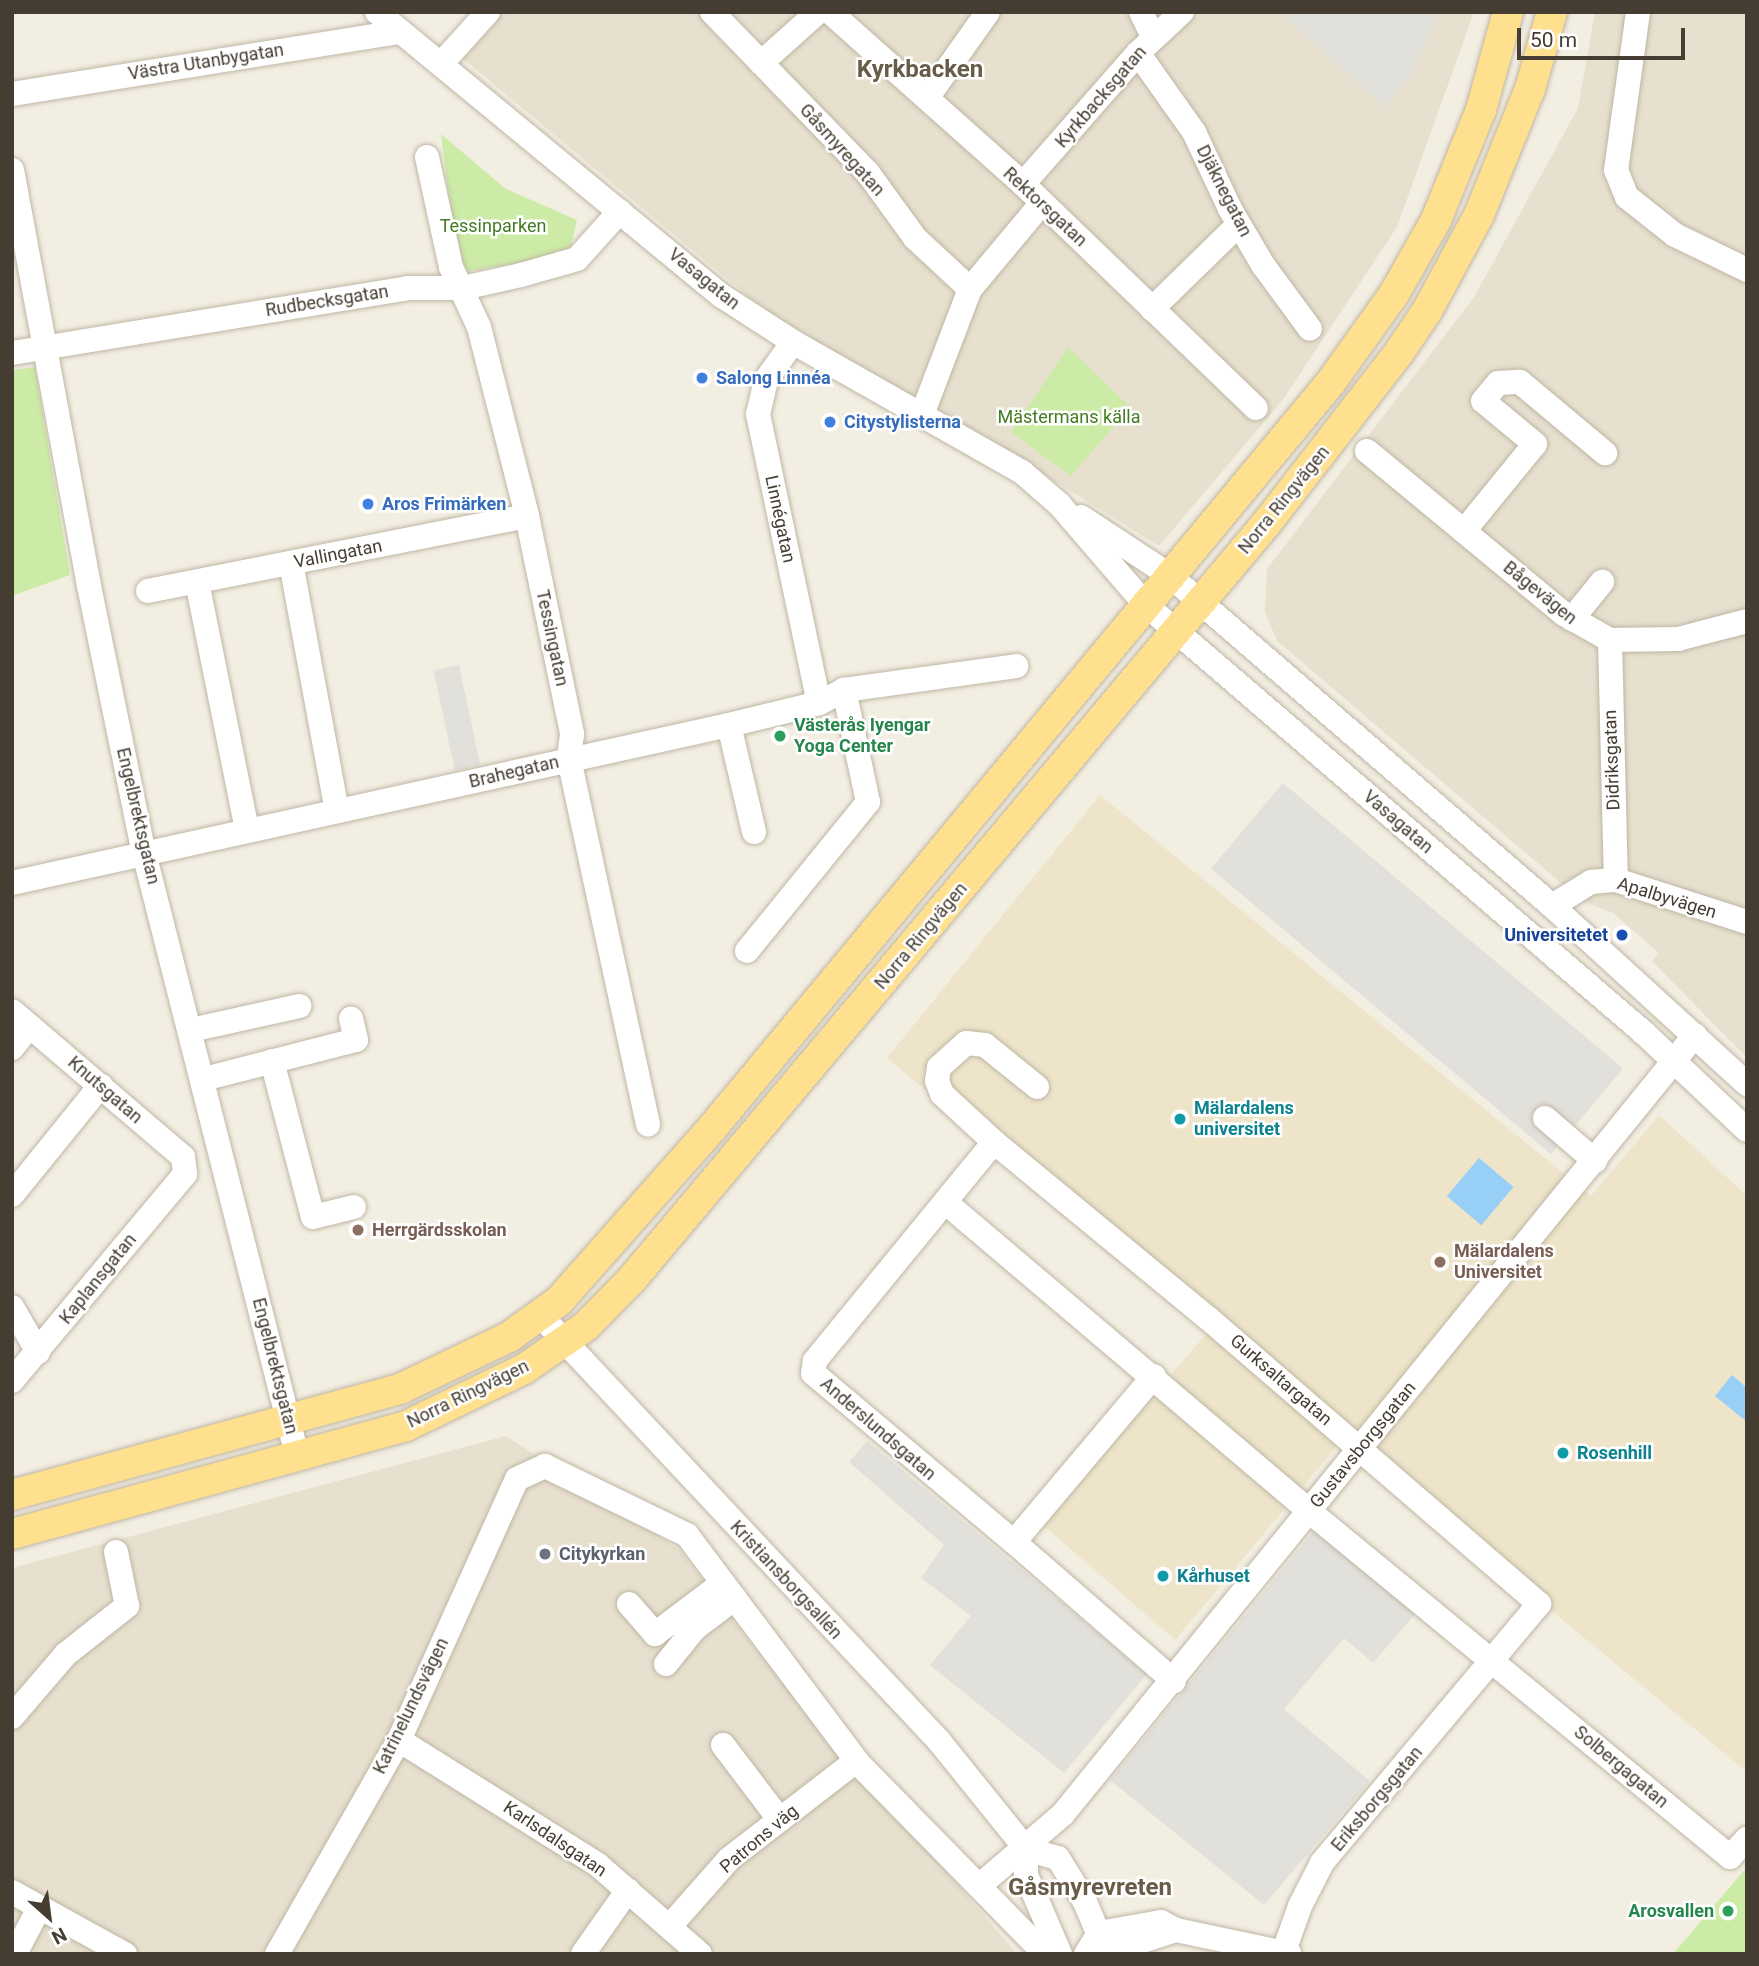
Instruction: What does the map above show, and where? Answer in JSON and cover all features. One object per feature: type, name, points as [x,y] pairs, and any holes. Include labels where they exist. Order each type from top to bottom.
[{"type":"main road","name":"Norra Ringvägen","points":[[12,1495],[402,1388],[509,1337],[540,1315],[578,1281],[713,1126],[1331,382],[1394,294],[1460,167],[1508,12]]},
{"type":"main road","name":"Norra Ringvägen","points":[[12,1534],[406,1426],[524,1369],[586,1326],[633,1278],[1201,603],[1335,438],[1427,311],[1474,226],[1508,147],[1552,12]]},
{"type":"street","name":"Vasagatan","points":[[377,12],[722,296],[793,342],[995,453],[1059,504],[1169,575],[1552,906],[1747,1084]]},
{"type":"street","points":[[441,64],[488,12]]},
{"type":"street","name":"Gåsmyregatan","points":[[712,12],[869,173],[915,238],[970,289]]},
{"type":"street","points":[[761,63],[818,12]]},
{"type":"street","name":"Rektorsgatan","points":[[830,12],[1023,184],[1256,408]]},
{"type":"street","points":[[927,98],[988,12]]},
{"type":"street","name":"Djäknegatan","points":[[1140,12],[1145,45],[1194,132],[1238,225],[1310,330]]},
{"type":"street","name":"Kyrkbacksgatan","points":[[1023,184],[1145,45],[1182,12]]},
{"type":"street","points":[[1638,12],[1616,170],[1627,197],[1675,235],[1747,270]]},
{"type":"street","name":"Västra Utanbygatan","points":[[12,94],[400,32]]},
{"type":"street","name":"Tessingatan","points":[[427,157],[451,268],[463,288],[479,327],[527,516],[572,734],[569,760],[648,1125]]},
{"type":"street","name":"Engelbrektsgatan","points":[[12,170],[44,348],[144,853],[204,1079],[297,1455]]},
{"type":"street","points":[[923,412],[970,289],[1042,203]]},
{"type":"street","name":"Rudbecksgatan","points":[[12,353],[407,288],[463,288],[577,259],[620,211]]},
{"type":"street","points":[[1152,309],[1238,225]]},
{"type":"street","name":"Linnégatan","points":[[793,342],[766,380],[758,414],[819,704]]},
{"type":"street","points":[[1464,531],[1535,444],[1483,401],[1498,383],[1520,382],[1605,453]]},
{"type":"street","name":"Bågevägen","points":[[1367,451],[1572,619],[1610,640],[1678,639],[1747,621]]},
{"type":"street","name":"Vasagatan","points":[[1059,504],[1145,604],[1674,1061],[1747,1130]]},
{"type":"street","name":"Vallingatan","points":[[148,591],[527,516]]},
{"type":"street","points":[[291,564],[337,810]]},
{"type":"street","points":[[197,582],[247,831]]},
{"type":"street","points":[[1572,619],[1602,582]]},
{"type":"street","name":"Didriksgatan","points":[[1610,640],[1616,880]]},
{"type":"street","name":"Brahegatan","points":[[12,883],[729,725],[819,704],[844,690],[1016,666]]},
{"type":"street","points":[[747,951],[868,802],[844,690]]},
{"type":"street","points":[[729,725],[754,832]]},
{"type":"street","name":"Apalbyvägen","points":[[1552,906],[1591,882],[1616,880],[1747,922]]},
{"type":"street","points":[[191,1030],[299,1006]]},
{"type":"street","points":[[12,1048],[21,1018]]},
{"type":"street","name":"Knutsgatan","points":[[21,1018],[183,1157],[183,1176]]},
{"type":"street","points":[[204,1079],[356,1040],[351,1019]]},
{"type":"street","name":"Gustavsborgsgatan","points":[[1026,1849],[1063,1814],[1174,1681],[1695,1035]]},
{"type":"street","name":"Gurksaltargatan","points":[[1037,1087],[985,1045],[967,1043],[939,1067],[937,1081],[942,1094],[994,1142],[1360,1448],[1539,1604],[1494,1661]]},
{"type":"street","points":[[272,1061],[313,1217],[354,1208]]},
{"type":"street","points":[[12,1195],[101,1086]]},
{"type":"street","points":[[1545,1118],[1595,1161]]},
{"type":"street","name":"Anderslundsgatan","points":[[994,1142],[815,1361],[813,1373],[1174,1681]]},
{"type":"street","name":"Kaplansgatan","points":[[12,1381],[183,1176]]},
{"type":"street","points":[[944,1202],[1154,1376],[1309,1511],[1494,1661]]},
{"type":"street","points":[[12,1307],[38,1352]]},
{"type":"street","name":"Kristiansborgsallén","points":[[540,1315],[939,1741],[1026,1849]]},
{"type":"street","points":[[1014,1542],[1154,1376]]},
{"type":"street","name":"Katrinelundsvägen","points":[[277,1954],[399,1740],[517,1479],[545,1466],[687,1535],[729,1591]]},
{"type":"street","points":[[12,1717],[66,1654],[127,1605],[116,1552]]},
{"type":"street","points":[[629,1604],[655,1634],[729,1591]]},
{"type":"street","points":[[666,1664],[729,1591]]},
{"type":"street","points":[[729,1591],[856,1761],[1037,1946],[1052,1951],[1098,1950],[1161,1922],[1164,1940],[1286,1953]]},
{"type":"street","name":"Solbergagatan","points":[[1494,1661],[1730,1857],[1747,1839]]},
{"type":"street","name":"Eriksborgsgatan","points":[[1286,1953],[1300,1906],[1322,1863],[1494,1661]]},
{"type":"street","name":"Karlsdalsgatan","points":[[399,1740],[598,1865],[701,1954]]},
{"type":"street","points":[[723,1745],[780,1820]]},
{"type":"street","name":"Patrons väg","points":[[670,1926],[729,1859],[856,1761]]},
{"type":"street","points":[[979,1886],[1026,1849]]},
{"type":"street","points":[[1026,1849],[1058,1858],[1098,1950]]},
{"type":"street","points":[[1026,1849],[1026,1875],[1052,1951]]},
{"type":"street","points":[[583,1954],[628,1890]]},
{"type":"street","points":[[12,1892],[125,1954]]},
{"type":"street","points":[[15,1954],[39,1908]]},
{"type":"shaded area","points":[[501,12],[1474,12],[1397,227],[1282,401],[1159,546],[1035,469],[780,323],[461,57]]},
{"type":"shaded area","points":[[1279,12],[1439,12],[1412,75],[1384,107]]},
{"type":"shaded area","points":[[1595,12],[1747,12],[1747,1058],[1652,961],[1659,953],[1613,913],[1582,901],[1277,641],[1265,612],[1267,569],[1474,297],[1578,108]]},
{"type":"shaded area","points":[[459,665],[480,765],[455,770],[434,670]]},
{"type":"shaded area","points":[[1283,783],[1623,1068],[1551,1154],[1211,869]]},
{"type":"shaded area","name":"Mälardalens Universitet","points":[[1100,795],[1591,1196],[1659,1115],[1747,1196],[1747,1772],[1343,1439],[1175,1640],[1043,1525],[1212,1327],[887,1058]]},
{"type":"shaded area","points":[[506,1436],[680,1550],[751,1644],[1017,1954],[12,1954],[12,1568]]},
{"type":"shaded area","points":[[867,1441],[1147,1674],[1064,1773],[930,1665],[971,1616],[921,1578],[944,1545],[849,1462]]},
{"type":"shaded area","points":[[1317,1527],[1415,1614],[1373,1663],[1344,1638],[1284,1709],[1370,1781],[1264,1905],[1110,1780]]},
{"type":"green space","name":"Tessinparken","points":[[441,134],[506,189],[577,220],[569,254],[459,273]]},
{"type":"green space","name":"Mästermans källa","points":[[1068,347],[1130,407],[1071,476],[1011,432]]},
{"type":"green space","points":[[35,367],[70,575],[12,596],[12,370]]},
{"type":"green space","name":"Arosvallen","points":[[1747,1867],[1747,1954],[1673,1954]]},
{"type":"water","points":[[1479,1158],[1513,1187],[1481,1225],[1447,1196]]},
{"type":"water","points":[[1732,1375],[1747,1388],[1747,1422],[1715,1396]]},
{"type":"place","name":"Salong Linnéa","points":[[702,378]]},
{"type":"place","name":"Citystylisterna","points":[[830,422]]},
{"type":"place","name":"Aros Frimärken","points":[[368,504]]},
{"type":"place","name":"Västerås Iyengar Yoga Center","points":[[780,736]]},
{"type":"place","name":"Universitetet","points":[[1622,935]]},
{"type":"place","name":"Mälardalens universitet","points":[[1180,1119]]},
{"type":"place","name":"Herrgärdsskolan","points":[[358,1230]]},
{"type":"place","name":"Mälardalens Universitet","points":[[1440,1262]]},
{"type":"place","name":"Rosenhill","points":[[1563,1453]]},
{"type":"place","name":"Citykyrkan","points":[[545,1554]]},
{"type":"place","name":"Kårhuset","points":[[1163,1576]]},
{"type":"place","name":"Arosvallen","points":[[1728,1911]]},
{"type":"district","name":"Kyrkbacken","points":[[920,70]]},
{"type":"district","name":"Gåsmyrevreten","points":[[1090,1888]]}]
